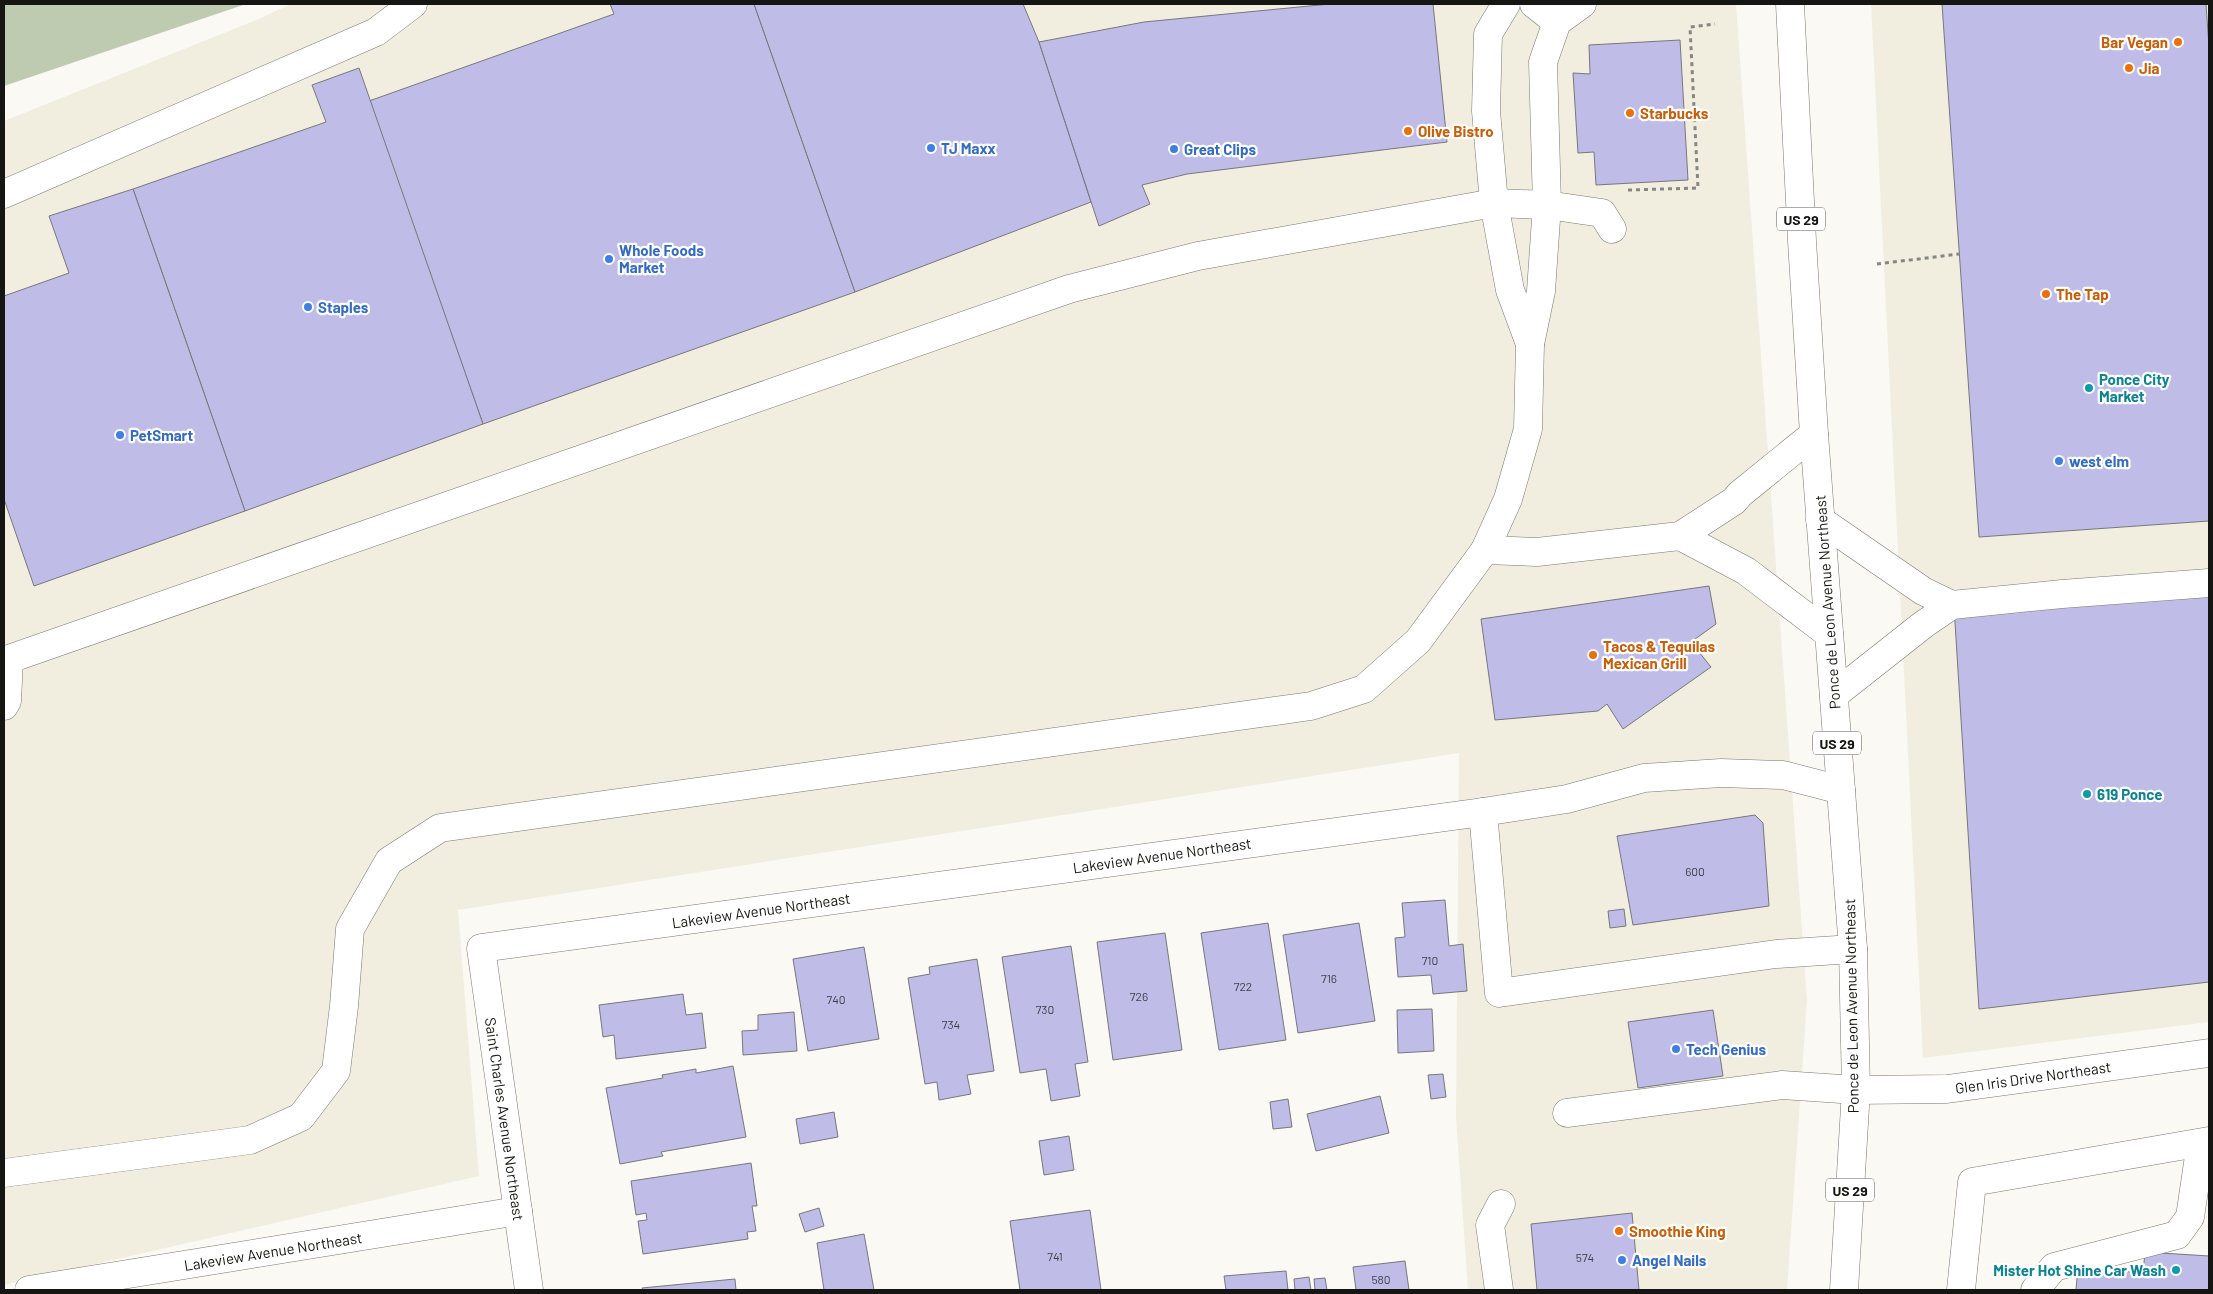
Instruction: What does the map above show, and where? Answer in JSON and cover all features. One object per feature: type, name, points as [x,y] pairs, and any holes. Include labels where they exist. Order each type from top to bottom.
[{"type":"main road","points":[[4,194],[376,32],[413,4]]},
{"type":"main road","points":[[1506,4],[1488,34],[1486,111],[1494,203],[1510,290],[1530,344]]},
{"type":"main road","points":[[1534,4],[1557,22]]},
{"type":"main road","points":[[4,1173],[250,1140],[302,1117],[336,1071],[344,1006],[350,928],[389,862],[440,828],[1311,706],[1364,689],[1418,641],[1486,550],[1508,499],[1528,429],[1530,344],[1541,291],[1547,205],[1543,62],[1557,22],[1582,4]]},
{"type":"main road","name":"Ponce de Leon Avenue Northeast","points":[[1790,4],[1814,434],[1853,949],[1856,1090],[1844,1290]]},
{"type":"main road","points":[[5,700],[9,659],[1069,289],[1198,256],[1494,203],[1547,205],[1602,214],[1612,229]]},
{"type":"main road","points":[[1486,550],[1538,552],[1680,536],[1734,501],[1740,494],[1814,434]]},
{"type":"main road","points":[[1820,520],[1922,591],[1952,605]]},
{"type":"main road","points":[[1680,536],[1746,571],[1829,634]]},
{"type":"main road","points":[[1834,695],[1924,624],[1952,605],[2062,594],[2209,583]]},
{"type":"main road","name":"Lakeview Avenue Northeast","points":[[481,948],[1567,800],[1644,778],[1721,773],[1783,776],[1841,790]]},
{"type":"main road","points":[[1483,812],[1499,993],[1776,954],[1853,949]]},
{"type":"main road","name":"Saint Charles Avenue Northeast","points":[[481,948],[529,1290]]},
{"type":"main road","name":"Glen Iris Drive Northeast","points":[[1567,1113],[1782,1085],[1856,1090],[1947,1089],[2209,1053]]},
{"type":"main road","points":[[1961,1290],[1972,1182],[2205,1142],[2190,1217],[2177,1234],[2054,1267],[2035,1290]]},
{"type":"main road","points":[[1499,1290],[1490,1225],[1501,1204]]},
{"type":"main road","name":"Lakeview Avenue Northeast","points":[[29,1290],[518,1211]]},
{"type":"path","points":[[1624,190],[1698,188],[1690,27],[1715,24]]},
{"type":"path","points":[[1877,264],[1959,254]]},
{"type":"shaded area","points":[[291,4],[1736,4],[1807,1000],[1787,1290],[1468,1290],[1456,1117],[1459,753],[458,910],[479,1176],[4,1285],[4,121],[254,21]]},
{"type":"shaded area","name":"Ponce City Market","points":[[1871,4],[2209,4],[2209,1022],[1923,1058]]},
{"type":"green space","points":[[4,4],[246,4],[4,86]]},
{"type":"building","points":[[610,4],[754,4],[855,292],[483,424],[369,101],[614,14]]},
{"type":"building","points":[[754,4],[1023,4],[1039,42],[1091,202],[855,292]]},
{"type":"building","points":[[1330,4],[1433,4],[1447,142],[1187,174],[1142,185],[1150,204],[1099,226],[1039,42],[1144,22]]},
{"type":"building","name":"Ponce City Market","points":[[1942,4],[2206,4],[2209,47],[2209,521],[1979,537]]},
{"type":"building","name":"Starbucks","points":[[1680,40],[1688,180],[1596,185],[1594,152],[1578,153],[1573,73],[1590,74],[1589,45]]},
{"type":"building","name":"Staples","points":[[359,68],[483,424],[245,511],[133,189],[326,122],[312,85]]},
{"type":"building","points":[[133,189],[245,511],[34,586],[4,499],[4,296],[69,273],[49,216]]},
{"type":"building","name":"Tacos & Tequilas Mexican Grill","points":[[1709,586],[1716,624],[1691,642],[1711,667],[1623,729],[1607,704],[1598,711],[1495,720],[1481,619]]},
{"type":"building","name":"619 Ponce","points":[[2209,593],[2209,982],[1979,1009],[1954,606]]},
{"type":"building","points":[[1755,815],[1763,823],[1769,906],[1633,925],[1617,836]]},
{"type":"building","points":[[1445,900],[1449,946],[1463,944],[1467,991],[1433,994],[1431,975],[1398,977],[1395,938],[1405,937],[1402,903]]},
{"type":"building","points":[[1624,909],[1626,926],[1610,928],[1608,911]]},
{"type":"building","points":[[1268,923],[1286,1040],[1219,1050],[1201,933]]},
{"type":"building","points":[[1359,923],[1375,1021],[1298,1033],[1283,935]]},
{"type":"building","points":[[1165,933],[1182,1050],[1113,1060],[1097,942]]},
{"type":"building","points":[[1071,946],[1088,1062],[1075,1064],[1080,1096],[1051,1101],[1046,1069],[1020,1073],[1002,957]]},
{"type":"building","points":[[864,947],[879,1039],[808,1051],[793,959]]},
{"type":"building","points":[[977,959],[994,1071],[967,1075],[971,1094],[939,1100],[937,1082],[925,1084],[908,978],[930,974],[929,967]]},
{"type":"building","points":[[683,994],[686,1015],[702,1013],[706,1048],[616,1059],[614,1035],[603,1037],[599,1005]]},
{"type":"building","points":[[1432,1009],[1434,1051],[1398,1053],[1397,1010]]},
{"type":"building","name":"Tech Genius","points":[[1713,1010],[1723,1076],[1638,1088],[1628,1022]]},
{"type":"building","points":[[794,1012],[797,1051],[743,1055],[742,1031],[758,1030],[758,1015]]},
{"type":"building","points":[[733,1066],[746,1137],[661,1152],[663,1156],[620,1164],[606,1088],[663,1078],[662,1075],[696,1069],[696,1073]]},
{"type":"building","points":[[1443,1074],[1446,1097],[1431,1099],[1428,1075]]},
{"type":"building","points":[[1380,1096],[1389,1133],[1316,1151],[1307,1114]]},
{"type":"building","points":[[1288,1099],[1292,1127],[1273,1129],[1270,1102]]},
{"type":"building","points":[[834,1112],[838,1137],[800,1144],[796,1119]]},
{"type":"building","points":[[1069,1136],[1074,1170],[1044,1175],[1039,1141]]},
{"type":"building","points":[[751,1163],[757,1206],[752,1206],[756,1231],[747,1232],[748,1239],[643,1254],[638,1221],[647,1220],[646,1213],[636,1215],[631,1181]]},
{"type":"building","points":[[819,1208],[824,1226],[805,1232],[799,1214]]},
{"type":"building","points":[[1090,1210],[1101,1290],[1020,1290],[1010,1221]]},
{"type":"building","points":[[1632,1213],[1639,1290],[1537,1290],[1531,1224]]},
{"type":"building","points":[[864,1234],[874,1290],[824,1290],[817,1243]]},
{"type":"building","name":"Mister Hot Shine Car Wash","points":[[2145,1252],[2209,1256],[2209,1290],[2076,1290],[2078,1267],[2143,1273]]},
{"type":"building","points":[[1405,1261],[1409,1290],[1356,1290],[1353,1267]]},
{"type":"building","points":[[1286,1271],[1288,1290],[1226,1290],[1224,1276]]},
{"type":"building","points":[[1309,1277],[1311,1290],[1295,1290],[1294,1279]]},
{"type":"building","points":[[1325,1278],[1327,1290],[1315,1290],[1314,1279]]},
{"type":"building","points":[[735,1279],[736,1290],[643,1290],[642,1288]]},
{"type":"place","name":"Bar Vegan","points":[[2178,42]]},
{"type":"place","name":"Jia","points":[[2129,68]]},
{"type":"place","name":"Starbucks","points":[[1630,113]]},
{"type":"place","name":"Olive Bistro","points":[[1408,131]]},
{"type":"place","name":"TJ Maxx","points":[[931,148]]},
{"type":"place","name":"Great Clips","points":[[1174,149]]},
{"type":"place","name":"Whole Foods Market","points":[[609,259]]},
{"type":"place","name":"The Tap","points":[[2046,294]]},
{"type":"place","name":"Staples","points":[[308,307]]},
{"type":"place","name":"Ponce City Market","points":[[2089,388]]},
{"type":"place","name":"PetSmart","points":[[120,435]]},
{"type":"place","name":"west elm","points":[[2059,461]]},
{"type":"place","name":"Tacos & Tequilas Mexican Grill","points":[[1593,655]]},
{"type":"place","name":"619 Ponce","points":[[2087,794]]},
{"type":"place","name":"Tech Genius","points":[[1676,1049]]},
{"type":"place","name":"Smoothie King","points":[[1619,1231]]},
{"type":"place","name":"Angel Nails","points":[[1622,1260]]},
{"type":"place","name":"Mister Hot Shine Car Wash","points":[[2176,1270]]}]
